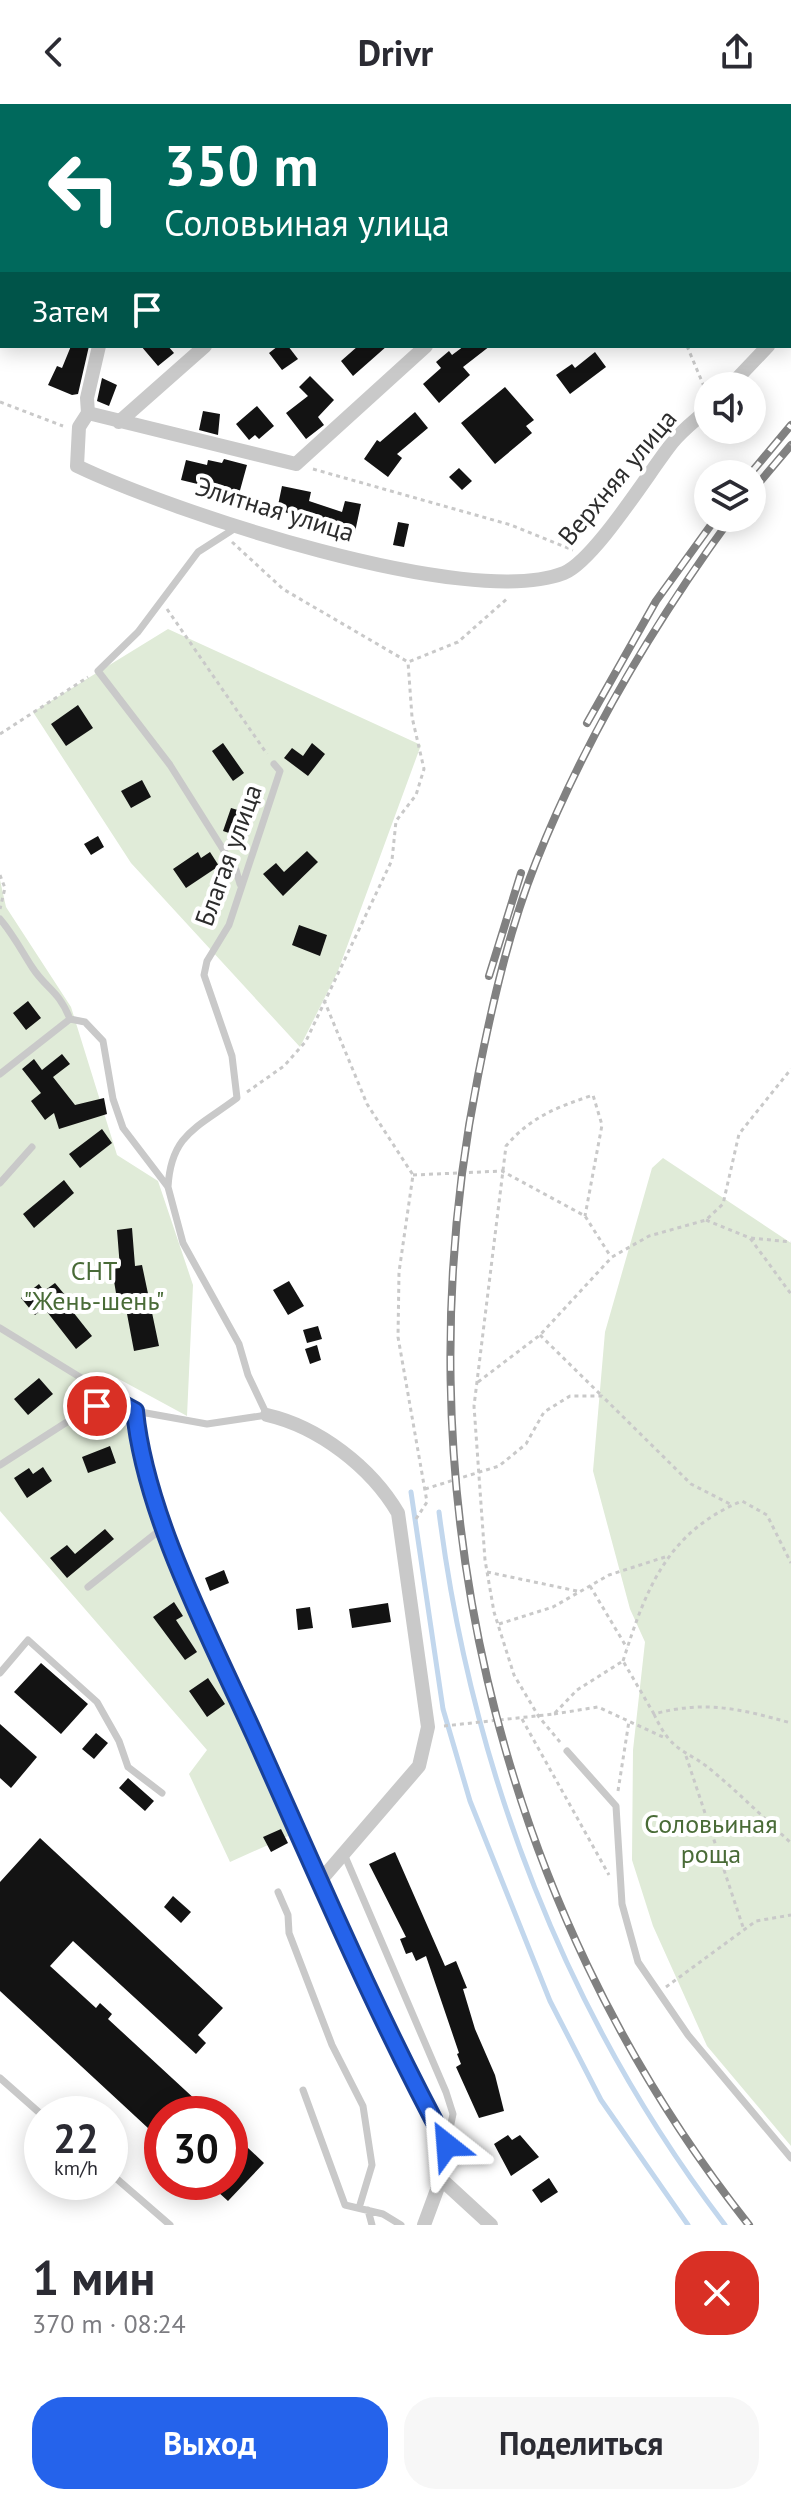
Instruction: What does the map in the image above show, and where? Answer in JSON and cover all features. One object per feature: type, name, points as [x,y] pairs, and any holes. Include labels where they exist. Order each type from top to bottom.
[{"type":"street","points":[[79,427],[88,413],[87,398],[99,348]]},
{"type":"street","points":[[119,422],[203,348]]},
{"type":"street","points":[[88,413],[296,464],[424,348]]},
{"type":"street","points":[[743,372],[766,348]]},
{"type":"street","name":"Верхняя улица","points":[[466,581],[527,581],[565,573],[587,556],[675,439],[694,422]]},
{"type":"street","name":"Элитная улица","points":[[79,427],[77,466],[115,484],[238,526],[403,571],[466,581]]},
{"type":"street","points":[[267,1415],[311,1430],[382,1486],[398,1513],[403,1537],[428,1727],[419,1766],[320,1881],[389,2037],[447,2145],[441,2179],[424,2225]]},
{"type":"street","points":[[441,2179],[491,2225]]},
{"type":"lane","points":[[238,526],[198,552],[138,632],[98,671],[170,765],[236,870],[240,884]]},
{"type":"lane","name":"Благая улица","points":[[237,1098],[232,1056],[204,975],[207,961],[229,925],[240,884],[280,771],[274,764]]},
{"type":"lane","points":[[0,919],[20,942],[33,969],[61,996],[70,1019]]},
{"type":"lane","points":[[0,1074],[70,1019],[85,1022],[103,1041],[113,1099],[123,1128],[168,1187]]},
{"type":"lane","points":[[0,1328],[135,1411],[207,1424],[267,1415],[248,1375],[239,1344],[183,1243],[168,1187],[170,1157],[189,1134],[237,1098]]},
{"type":"lane","points":[[0,1183],[32,1147]]},
{"type":"lane","points":[[0,1465],[81,1413],[113,1399]]},
{"type":"lane","points":[[135,1411],[138,1434],[165,1526],[320,1881]]},
{"type":"lane","points":[[88,1587],[165,1526]]},
{"type":"lane","points":[[0,1673],[28,1640],[97,1702],[119,1741],[128,1767],[162,1793]]},
{"type":"lane","points":[[567,1751],[616,1806],[622,1895],[638,1962],[688,2035],[791,2158]]},
{"type":"lane","points":[[344,1853],[446,2092],[453,2114],[447,2145]]},
{"type":"lane","points":[[278,1892],[288,1915],[289,1933],[332,2045],[363,2106],[372,2165],[364,2209],[372,2225]]},
{"type":"lane","points":[[0,2078],[24,2099]]},
{"type":"lane","points":[[303,2090],[345,2205],[364,2209],[401,2225]]},
{"type":"lane","points":[[128,2189],[170,2225]]},
{"type":"path","points":[[688,348],[698,372]]},
{"type":"path","points":[[0,402],[56,426],[79,427]]},
{"type":"path","points":[[296,464],[511,525],[587,556]]},
{"type":"path","points":[[225,536],[283,589],[408,662]]},
{"type":"path","points":[[408,662],[458,642],[527,581]]},
{"type":"path","points":[[161,600],[274,764]]},
{"type":"path","points":[[237,1098],[284,1066],[306,1041],[392,860],[396,821],[416,795],[424,769],[412,717],[408,662]]},
{"type":"path","points":[[0,734],[98,671]]},
{"type":"path","points":[[0,875],[5,888],[0,909]]},
{"type":"path","points":[[324,1000],[367,1104],[413,1175],[399,1272],[398,1337],[427,1502],[403,1537]]},
{"type":"path","points":[[477,1383],[540,1335],[612,1257],[649,1236],[706,1220],[723,1204],[739,1134],[791,1069]]},
{"type":"path","points":[[567,1751],[539,1717],[514,1675],[498,1625],[487,1572],[475,1418],[506,1146],[520,1129],[550,1110],[593,1095],[602,1125],[585,1216]]},
{"type":"path","points":[[413,1175],[502,1171],[585,1216],[612,1257]]},
{"type":"path","points":[[706,1220],[750,1238],[791,1242]]},
{"type":"path","points":[[750,1238],[791,1294]]},
{"type":"path","points":[[540,1335],[691,1484],[732,1505]]},
{"type":"path","points":[[425,1489],[499,1466],[526,1444],[544,1412],[570,1396],[602,1396]]},
{"type":"path","points":[[554,1714],[577,1690],[623,1661],[639,1608],[665,1557],[718,1511],[742,1501],[767,1515],[791,1563]]},
{"type":"path","points":[[498,1625],[553,1607],[609,1575],[665,1557]]},
{"type":"path","points":[[487,1572],[580,1592]]},
{"type":"path","points":[[590,1586],[627,1648]]},
{"type":"path","points":[[623,1661],[664,1737]]},
{"type":"path","points":[[654,1714],[688,1705],[743,1709],[791,1723]]},
{"type":"path","points":[[428,1727],[522,1719],[598,1707],[664,1737],[686,1756],[712,1770],[791,1843]]},
{"type":"path","points":[[522,1719],[622,1895]]},
{"type":"path","points":[[616,1806],[629,1721]]},
{"type":"path","points":[[686,1756],[744,1930]]},
{"type":"path","points":[[660,1991],[756,1921],[791,1915]]},
{"type":"green space","points":[[168,629],[421,745],[338,971],[300,1047],[131,863],[33,712]]},
{"type":"green space","name":"СНТ \"Жень-шень\"","points":[[0,880],[6,907],[71,1007],[117,1155],[158,1181],[193,1285],[187,1416],[117,1378],[106,1399],[125,1424],[200,1627],[306,1828],[230,1862],[189,1774],[207,1750],[0,1511]]},
{"type":"green space","name":"Соловьиная роща","points":[[663,1158],[791,1243],[791,2146],[707,2046],[653,1926],[632,1860],[633,1750],[645,1642],[630,1609],[593,1471],[605,1332],[652,1168]]},
{"type":"building","points":[[70,348],[89,348],[78,394],[72,395],[48,385],[57,366],[62,368]]},
{"type":"building","points":[[143,348],[170,348],[174,353],[158,366]]},
{"type":"building","points":[[275,348],[290,348],[298,359],[282,370],[269,353]]},
{"type":"building","points":[[356,348],[385,348],[353,376],[341,361]]},
{"type":"building","points":[[461,348],[487,348],[463,367],[470,375],[439,403],[423,384],[441,368],[436,362],[449,351],[452,355]]},
{"type":"building","points":[[595,352],[606,367],[570,394],[556,375],[572,364],[575,368]]},
{"type":"building","points":[[310,376],[334,400],[318,417],[324,425],[306,439],[286,413],[308,396],[299,387]]},
{"type":"building","points":[[102,378],[117,385],[109,406],[97,401]]},
{"type":"building","points":[[505,387],[534,420],[526,426],[532,433],[495,464],[461,423]]},
{"type":"building","points":[[257,406],[274,426],[259,439],[255,435],[249,440],[236,424]]},
{"type":"building","points":[[203,411],[220,414],[218,435],[199,430]]},
{"type":"building","points":[[415,412],[428,428],[397,454],[402,458],[388,477],[364,459],[377,440],[380,442]]},
{"type":"building","points":[[224,459],[247,465],[239,494],[181,480],[186,460],[207,465],[208,460],[222,463]]},
{"type":"building","points":[[459,468],[472,481],[462,490],[449,477]]},
{"type":"building","points":[[282,486],[311,492],[309,501],[342,512],[345,501],[361,504],[355,532],[277,510]]},
{"type":"building","points":[[398,522],[409,524],[404,547],[393,545]]},
{"type":"building","points":[[78,705],[93,728],[66,746],[51,724]]},
{"type":"building","points":[[223,743],[244,773],[233,781],[212,751]]},
{"type":"building","points":[[312,743],[325,754],[308,776],[284,758],[292,748],[303,756]]},
{"type":"building","points":[[142,780],[151,797],[131,808],[121,791]]},
{"type":"building","points":[[231,808],[254,815],[247,839],[223,831]]},
{"type":"building","points":[[98,836],[104,847],[91,855],[84,844]]},
{"type":"building","points":[[307,851],[318,862],[283,896],[263,874],[276,863],[284,872]]},
{"type":"building","points":[[198,852],[201,858],[210,852],[219,866],[186,888],[173,869]]},
{"type":"building","points":[[299,925],[327,935],[320,956],[292,945]]},
{"type":"building","points":[[28,1001],[41,1018],[26,1030],[13,1013]]},
{"type":"building","points":[[62,1054],[70,1064],[53,1077],[75,1105],[104,1098],[107,1114],[59,1129],[54,1113],[45,1120],[31,1101],[41,1093],[22,1069],[34,1059],[42,1070]]},
{"type":"building","points":[[102,1129],[112,1143],[80,1168],[69,1154]]},
{"type":"building","points":[[64,1180],[74,1193],[34,1228],[23,1214]]},
{"type":"building","points":[[132,1228],[135,1266],[142,1265],[159,1346],[134,1351],[124,1298],[117,1299],[112,1269],[120,1268],[117,1230]]},
{"type":"building","points":[[289,1281],[304,1306],[288,1315],[273,1290]]},
{"type":"building","points":[[55,1283],[65,1295],[62,1298],[92,1336],[76,1349],[44,1308],[35,1315],[21,1298],[39,1284],[44,1291]]},
{"type":"building","points":[[318,1326],[322,1339],[307,1343],[303,1330]]},
{"type":"building","points":[[317,1345],[321,1360],[310,1364],[305,1349]]},
{"type":"building","points":[[39,1378],[53,1394],[28,1415],[14,1399]]},
{"type":"building","points":[[110,1446],[116,1463],[88,1473],[82,1457]]},
{"type":"building","points":[[43,1467],[52,1481],[27,1498],[14,1478],[29,1468],[33,1474]]},
{"type":"building","points":[[105,1529],[114,1539],[67,1578],[50,1558],[67,1545],[75,1554]]},
{"type":"building","points":[[224,1570],[229,1583],[210,1591],[205,1578]]},
{"type":"building","points":[[174,1602],[183,1616],[176,1620],[197,1652],[185,1660],[153,1617]]},
{"type":"building","points":[[388,1603],[391,1622],[352,1628],[349,1609]]},
{"type":"building","points":[[310,1607],[313,1628],[298,1630],[296,1609]]},
{"type":"building","points":[[41,1663],[88,1704],[61,1734],[14,1692]]},
{"type":"building","points":[[208,1678],[225,1704],[207,1717],[189,1691]]},
{"type":"building","points":[[0,1724],[37,1757],[11,1788],[0,1778]]},
{"type":"building","points":[[96,1733],[108,1743],[94,1759],[82,1749]]},
{"type":"building","points":[[128,1778],[154,1801],[145,1811],[119,1788]]},
{"type":"building","points":[[281,1829],[288,1843],[271,1852],[263,1837]]},
{"type":"building","points":[[40,1838],[223,2008],[198,2035],[206,2043],[196,2054],[73,1941],[50,1966],[96,2008],[100,2003],[112,2014],[108,2019],[191,2096],[144,2096],[144,2124],[128,2110],[128,2096],[113,2096],[0,1991],[0,1882]]},
{"type":"building","points":[[395,1852],[445,1966],[456,1961],[467,1988],[463,1989],[475,2029],[495,2075],[504,2111],[479,2118],[456,2067],[461,2064],[459,2053],[426,1956],[416,1961],[412,1952],[406,1954],[400,1939],[406,1937],[369,1864]]},
{"type":"building","points":[[173,1896],[191,1912],[181,1923],[164,1907]]},
{"type":"building","points":[[508,2135],[512,2140],[520,2135],[539,2157],[511,2176],[494,2144]]},
{"type":"building","points":[[248,2148],[264,2163],[248,2180]]},
{"type":"building","points":[[549,2178],[558,2192],[541,2203],[532,2190]]},
{"type":"waterway","points":[[411,1492],[443,1709],[470,1801],[550,2001],[601,2100],[688,2225]]},
{"type":"waterway","points":[[439,1512],[454,1608],[475,1703],[502,1797],[535,1888],[573,1976],[618,2062],[668,2145],[725,2225]]},
{"type":"railway","points":[[762,460],[791,425]]},
{"type":"railway","points":[[766,474],[791,445]]},
{"type":"railway","points":[[587,723],[656,601],[706,532]]},
{"type":"railway","points":[[721,532],[648,641],[576,771],[536,862],[509,941],[478,1076],[456,1228],[451,1380],[461,1531],[488,1680],[530,1826],[587,1966],[661,2099],[749,2225]]},
{"type":"railway","points":[[489,976],[521,873]]},
{"type":"route","points":[[97,1406],[113,1399],[135,1411],[138,1434],[165,1526],[205,1626],[389,2037],[447,2145]]}]
